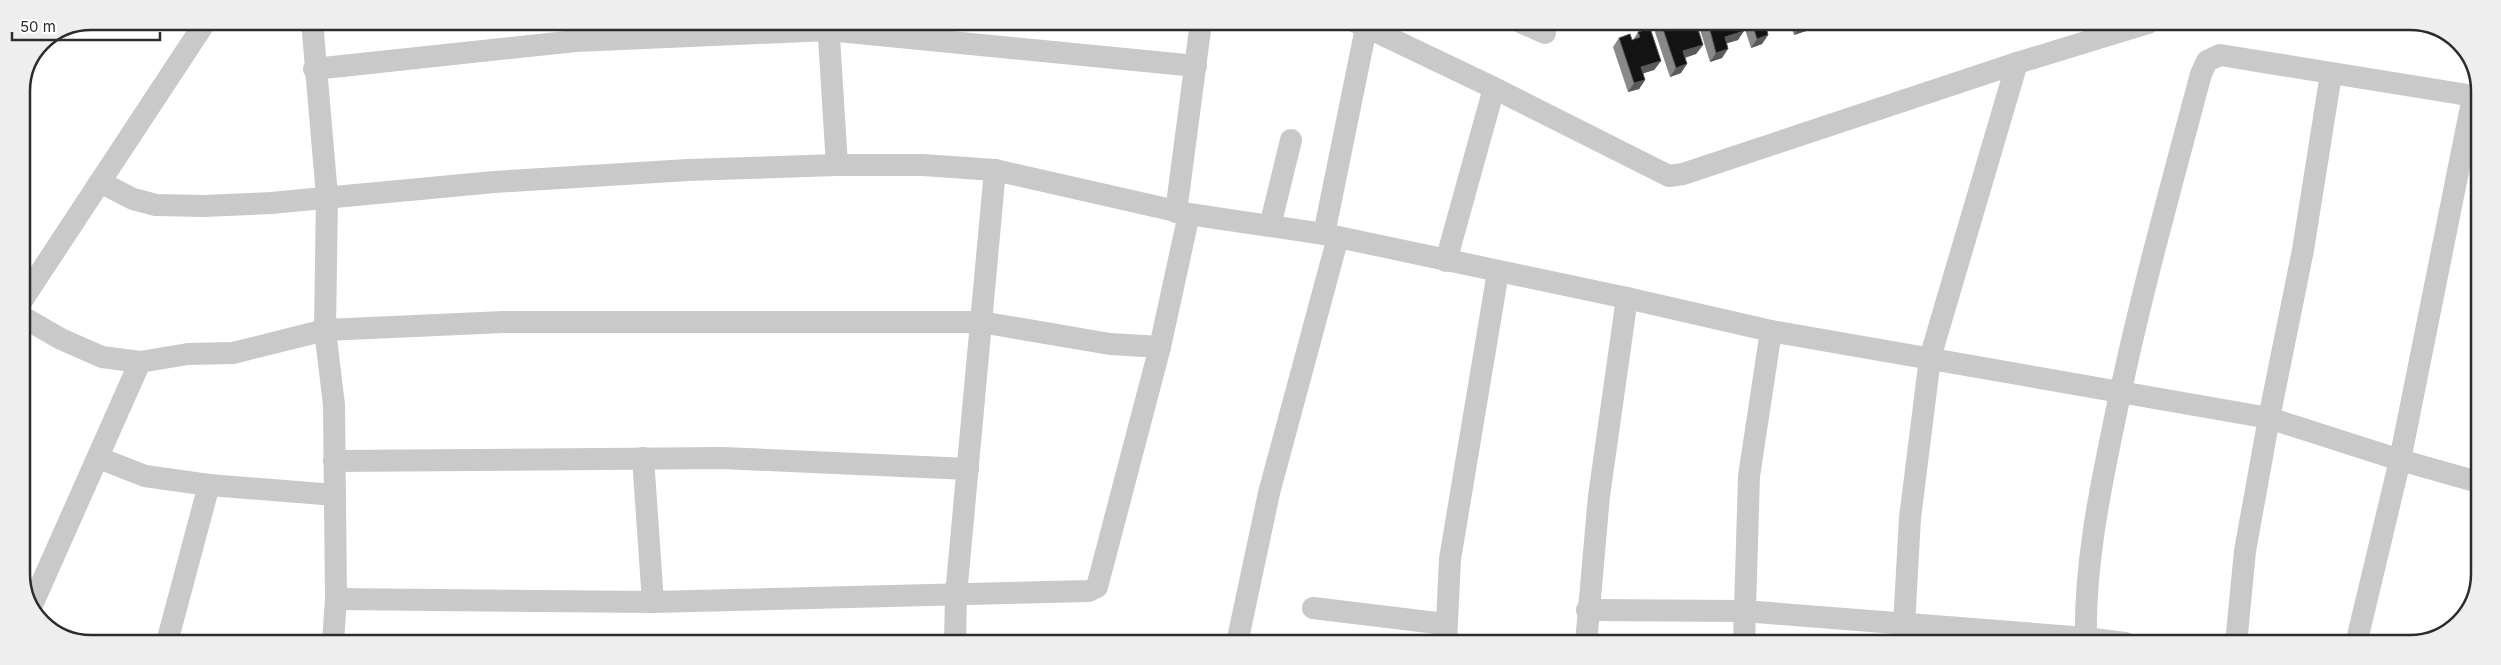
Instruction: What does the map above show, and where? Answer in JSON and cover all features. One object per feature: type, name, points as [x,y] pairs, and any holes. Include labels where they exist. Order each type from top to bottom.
[{"type":"street","points":[[30,288],[200,30]]},
{"type":"street","points":[[312,30],[314,69],[327,196],[325,330],[334,405],[336,599],[333,635]]},
{"type":"street","points":[[314,69],[575,31],[635,30]]},
{"type":"street","points":[[828,30],[837,165]]},
{"type":"street","points":[[865,30],[1196,66]]},
{"type":"street","points":[[336,599],[653,602],[1089,591],[1097,587],[1160,347],[1183,213],[1201,30]]},
{"type":"street","points":[[1239,635],[1269,493],[1331,236],[1360,30]]},
{"type":"street","points":[[1372,30],[1494,88],[1669,176],[1683,174],[2126,30]]},
{"type":"street","points":[[1538,30],[1545,33]]},
{"type":"street","points":[[2086,635],[2091,558],[2102,480],[2120,391],[2158,235],[2201,74],[2207,61],[2220,55],[2471,96]]},
{"type":"street","points":[[1903,634],[1910,518],[1930,358],[2017,64]]},
{"type":"street","points":[[2237,635],[2245,551],[2269,418],[2303,250],[2331,74]]},
{"type":"street","points":[[1446,261],[1494,88]]},
{"type":"street","points":[[2358,635],[2400,460],[2471,121]]},
{"type":"street","points":[[1270,226],[1291,140]]},
{"type":"street","points":[[100,182],[132,199],[156,205],[203,206],[271,203],[327,196],[494,182],[688,170],[837,165],[922,165],[996,170],[1183,213],[1331,236],[1627,298],[1771,331],[2269,418],[2400,460],[2471,480]]},
{"type":"street","points":[[955,635],[956,595],[996,170]]},
{"type":"street","points":[[1313,608],[1446,634],[1451,550],[1498,272]]},
{"type":"street","points":[[1586,635],[1587,610],[1599,496],[1627,298]]},
{"type":"street","points":[[30,321],[61,339],[102,356],[140,362],[188,354],[233,353],[325,330],[504,322],[981,322],[1110,344],[1160,347]]},
{"type":"street","points":[[1744,635],[1749,476],[1771,331]]},
{"type":"street","points":[[35,598],[140,362]]},
{"type":"street","points":[[98,458],[145,476],[209,485],[258,487],[335,495]]},
{"type":"street","points":[[643,458],[653,602]]},
{"type":"street","points":[[334,461],[722,458],[968,469]]},
{"type":"street","points":[[168,635],[209,485]]},
{"type":"street","points":[[1587,610],[1744,611],[1903,634],[1929,635]]},
{"type":"building","points":[[1651,30],[1661,61],[1641,67],[1645,80],[1634,83],[1619,38],[1630,34],[1632,40],[1640,37],[1638,32]]},
{"type":"building","points":[[1663,30],[1698,30],[1703,45],[1683,51],[1687,64],[1676,68]]},
{"type":"building","points":[[1710,30],[1744,30],[1725,37],[1728,49],[1716,53]]},
{"type":"building","points":[[1754,30],[1767,30],[1768,35],[1757,39]]}]
